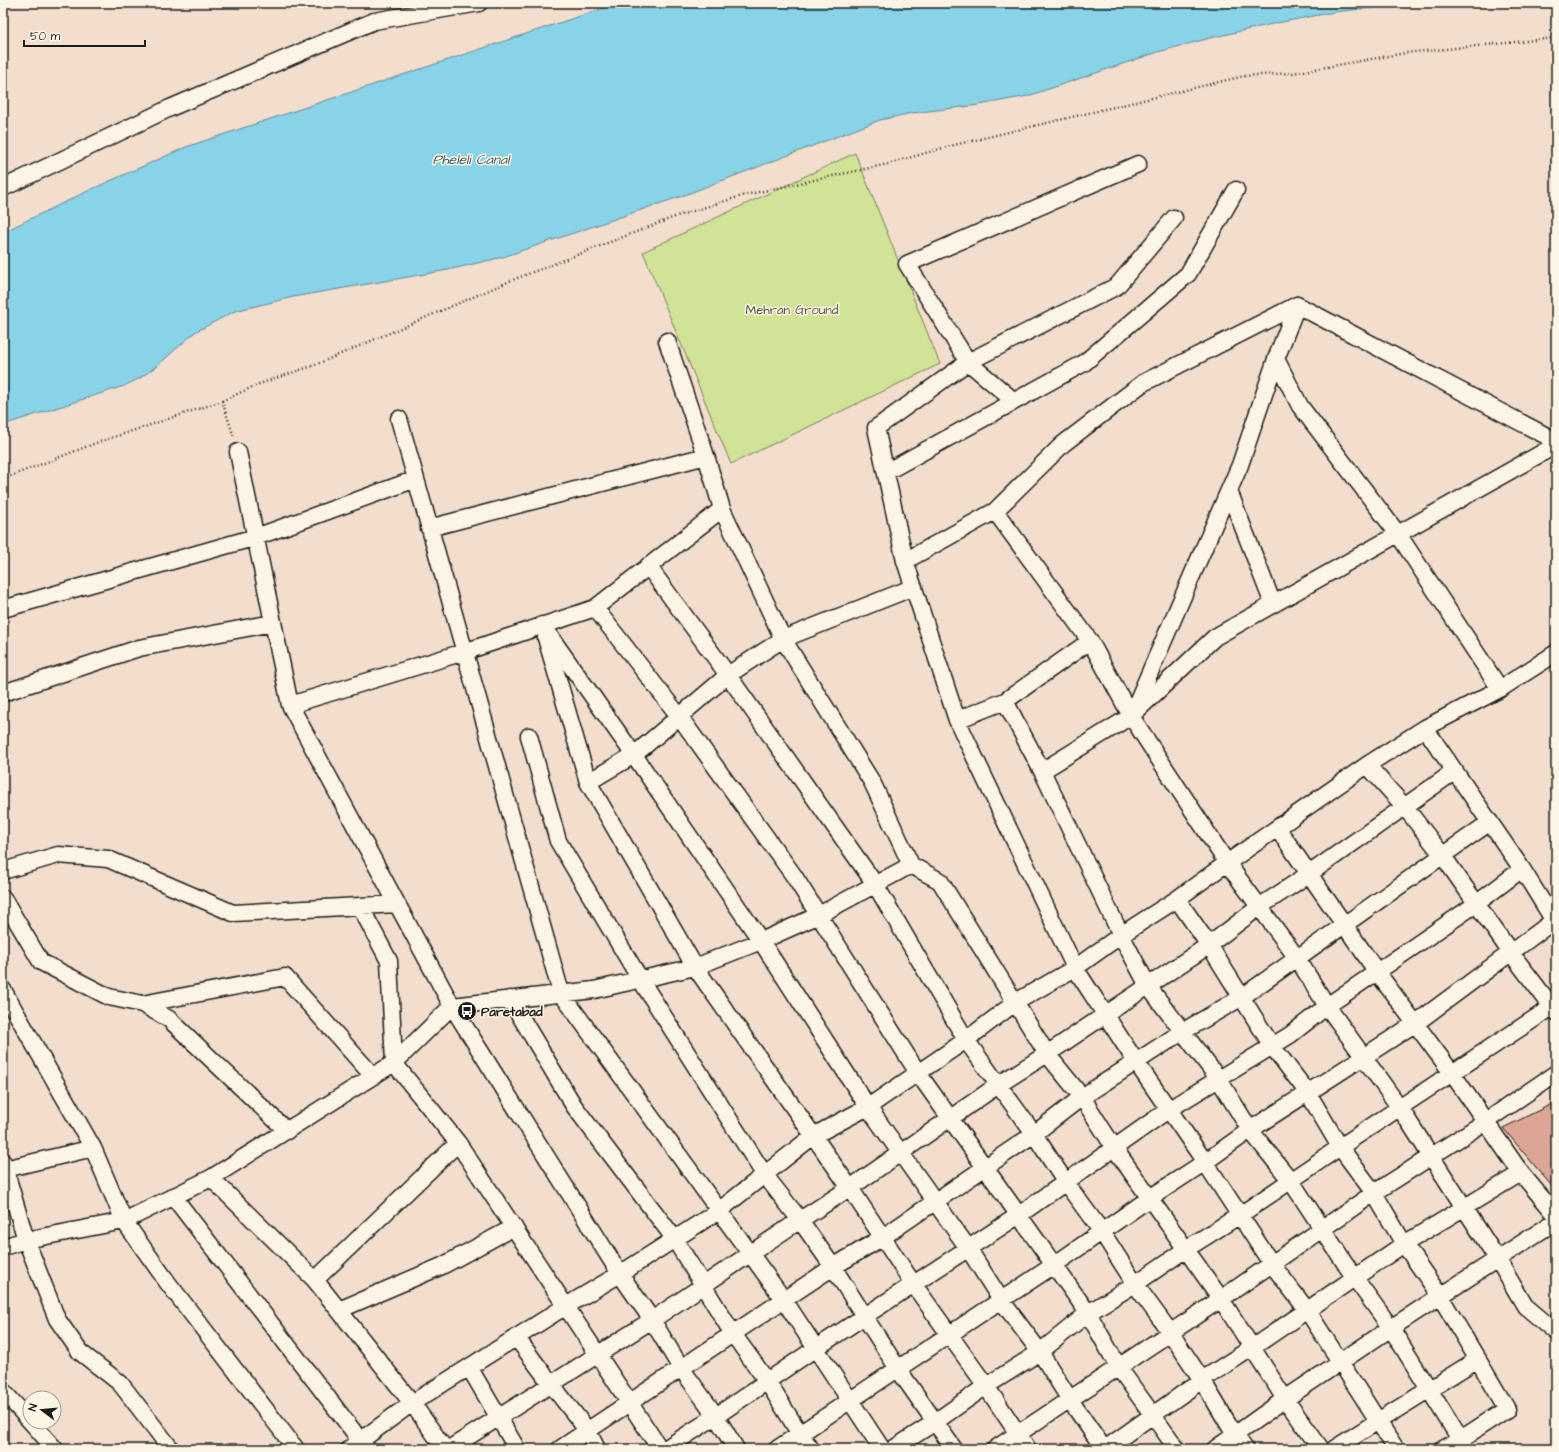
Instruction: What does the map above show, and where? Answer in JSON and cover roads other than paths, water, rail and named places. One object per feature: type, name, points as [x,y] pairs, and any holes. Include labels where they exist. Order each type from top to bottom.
[{"type":"street","points":[[3,188],[170,108],[374,21],[479,3]]},
{"type":"street","points":[[1014,401],[968,362],[907,264],[1138,164]]},
{"type":"street","points":[[886,472],[1084,363],[1188,274],[1236,190]]},
{"type":"street","points":[[1174,218],[1116,286],[968,362],[876,428],[905,561],[957,720],[1075,968],[1136,1062],[1205,1162],[1271,1263],[1307,1310],[1396,1449]]},
{"type":"street","points":[[1131,716],[1240,465],[1276,359],[1297,305]]},
{"type":"street","points":[[1297,305],[1556,441]]},
{"type":"street","points":[[905,561],[995,511],[1063,444],[1143,383],[1297,305]]},
{"type":"street","points":[[667,341],[722,508],[783,639],[872,782],[911,865],[940,881],[1047,1054],[1082,1097],[1114,1148],[1221,1299],[1285,1399],[1321,1449]]},
{"type":"street","points":[[1276,359],[1300,406],[1398,534],[1500,689]]},
{"type":"street","points":[[399,419],[561,993],[784,1300],[882,1449]]},
{"type":"street","points":[[1042,771],[1131,716],[1215,637],[1556,445]]},
{"type":"street","points":[[238,452],[290,705],[452,1006],[620,1274],[652,1320],[681,1368],[716,1416],[736,1449]]},
{"type":"street","points":[[429,528],[706,456]]},
{"type":"street","points":[[3,609],[256,537],[416,479]]},
{"type":"street","points":[[1229,491],[1273,604]]},
{"type":"street","points":[[290,705],[464,652],[595,608],[722,508]]},
{"type":"street","points":[[995,511],[1090,641],[1131,716],[1226,863],[1297,958],[1327,1006],[1400,1108],[1430,1157],[1498,1260],[1525,1306],[1556,1332]]},
{"type":"street","points":[[648,566],[728,675],[875,884],[966,1040],[1102,1232],[1135,1284],[1170,1332],[1202,1380],[1245,1449]]},
{"type":"street","points":[[588,782],[634,755],[728,675],[783,639],[914,587]]},
{"type":"street","points":[[595,608],[679,716],[794,876],[817,916],[918,1073],[1088,1313],[1118,1368],[1177,1449]]},
{"type":"street","points":[[3,693],[139,648],[273,623]]},
{"type":"street","points":[[542,625],[634,755],[761,941],[868,1107],[936,1201],[1001,1300],[1040,1352],[1070,1400],[1105,1449],[1202,1380],[1253,1348],[1354,1277],[1404,1244],[1521,1173]]},
{"type":"street","points":[[542,625],[588,782],[695,967],[850,1188],[914,1285],[986,1386],[1028,1449]]},
{"type":"street","points":[[957,720],[1005,701],[1090,641]]},
{"type":"street","points":[[173,1196],[359,1446],[412,1403],[720,1210],[813,1136],[868,1107],[966,1040],[1016,1002],[1075,968],[1121,935],[1178,899],[1226,863],[1278,829],[1368,765],[1425,728],[1500,689],[1556,653]]},
{"type":"street","points":[[1005,701],[1042,771],[1121,935],[1148,986],[1218,1078],[1250,1130],[1291,1181],[1354,1277],[1391,1328],[1464,1444]]},
{"type":"street","points":[[777,1449],[1054,1265],[1250,1130],[1416,1023],[1555,921],[1522,869],[1425,728]]},
{"type":"street","points":[[529,736],[558,841],[640,979],[764,1174],[800,1220],[833,1267],[898,1369],[954,1449]]},
{"type":"street","points":[[893,1449],[935,1422],[986,1386],[1040,1352],[1088,1313],[1240,1215],[1340,1146],[1554,1009],[1511,954],[1443,856],[1404,806],[1368,765]]},
{"type":"street","points":[[449,1449],[652,1320],[750,1253],[850,1188],[998,1085],[1047,1054],[1209,945],[1259,907],[1309,874],[1455,771]]},
{"type":"street","points":[[560,1449],[833,1267],[883,1237],[986,1168],[1034,1134],[1082,1097],[1182,1032],[1242,997],[1490,822]]},
{"type":"street","points":[[1278,829],[1377,972],[1452,1073],[1521,1173],[1556,1216]]},
{"type":"street","points":[[3,871],[58,855],[108,859],[233,913],[397,904]]},
{"type":"street","points":[[3,1247],[26,1240],[124,1220],[211,1178],[394,1063],[452,1006],[594,990],[695,967],[761,941],[817,916],[911,865]]},
{"type":"street","points":[[665,1449],[1019,1215],[1168,1110],[1290,1035],[1327,1006],[1476,904],[1522,869]]},
{"type":"street","points":[[3,898],[41,962],[109,997],[142,1004],[169,1019],[287,1131]]},
{"type":"street","points":[[1178,899],[1209,945],[1272,1046],[1308,1093],[1340,1146],[1374,1193],[1404,1244],[1440,1296],[1508,1409],[1464,1444],[1443,1449]]},
{"type":"street","points":[[360,906],[389,961],[394,1063],[458,1144],[660,1449]]},
{"type":"street","points":[[142,1004],[285,977],[373,1076]]},
{"type":"street","points":[[3,990],[93,1148],[124,1220],[168,1283],[296,1449]]},
{"type":"street","points":[[510,999],[574,1106],[674,1238],[733,1334],[767,1381],[811,1449]]},
{"type":"street","points":[[995,1449],[1221,1299],[1374,1193],[1485,1122],[1556,1073]]},
{"type":"street","points":[[315,1280],[458,1144]]},
{"type":"street","points":[[93,1148],[4,1166],[26,1240],[57,1319],[80,1352],[120,1383],[172,1449]]},
{"type":"street","points":[[211,1178],[315,1280],[412,1403],[445,1449]]},
{"type":"street","points":[[1215,1449],[1285,1399],[1391,1328],[1556,1221]]},
{"type":"street","points":[[338,1310],[442,1266],[514,1227]]},
{"type":"street","points":[[516,1337],[588,1431],[597,1449]]},
{"type":"street","points":[[1334,1449],[1478,1359]]},
{"type":"street","points":[[470,1367],[517,1449]]},
{"type":"street","points":[[6,1401],[22,1415]]},
{"type":"street","points":[[37,1430],[55,1449]]},
{"type":"water","name":"Pheleli Canal","points":[[619,3],[1419,3],[1334,12],[1277,23],[1210,38],[1158,52],[1028,96],[979,105],[912,113],[880,120],[682,196],[503,257],[448,270],[293,297],[235,311],[195,332],[157,366],[140,378],[124,386],[3,425],[3,232],[92,189],[186,147]]},
{"type":"place","name":"Paretabad","points":[[467,1011]]},
{"type":"park label","name":"Mehran Ground","points":[[792,309]]}]
